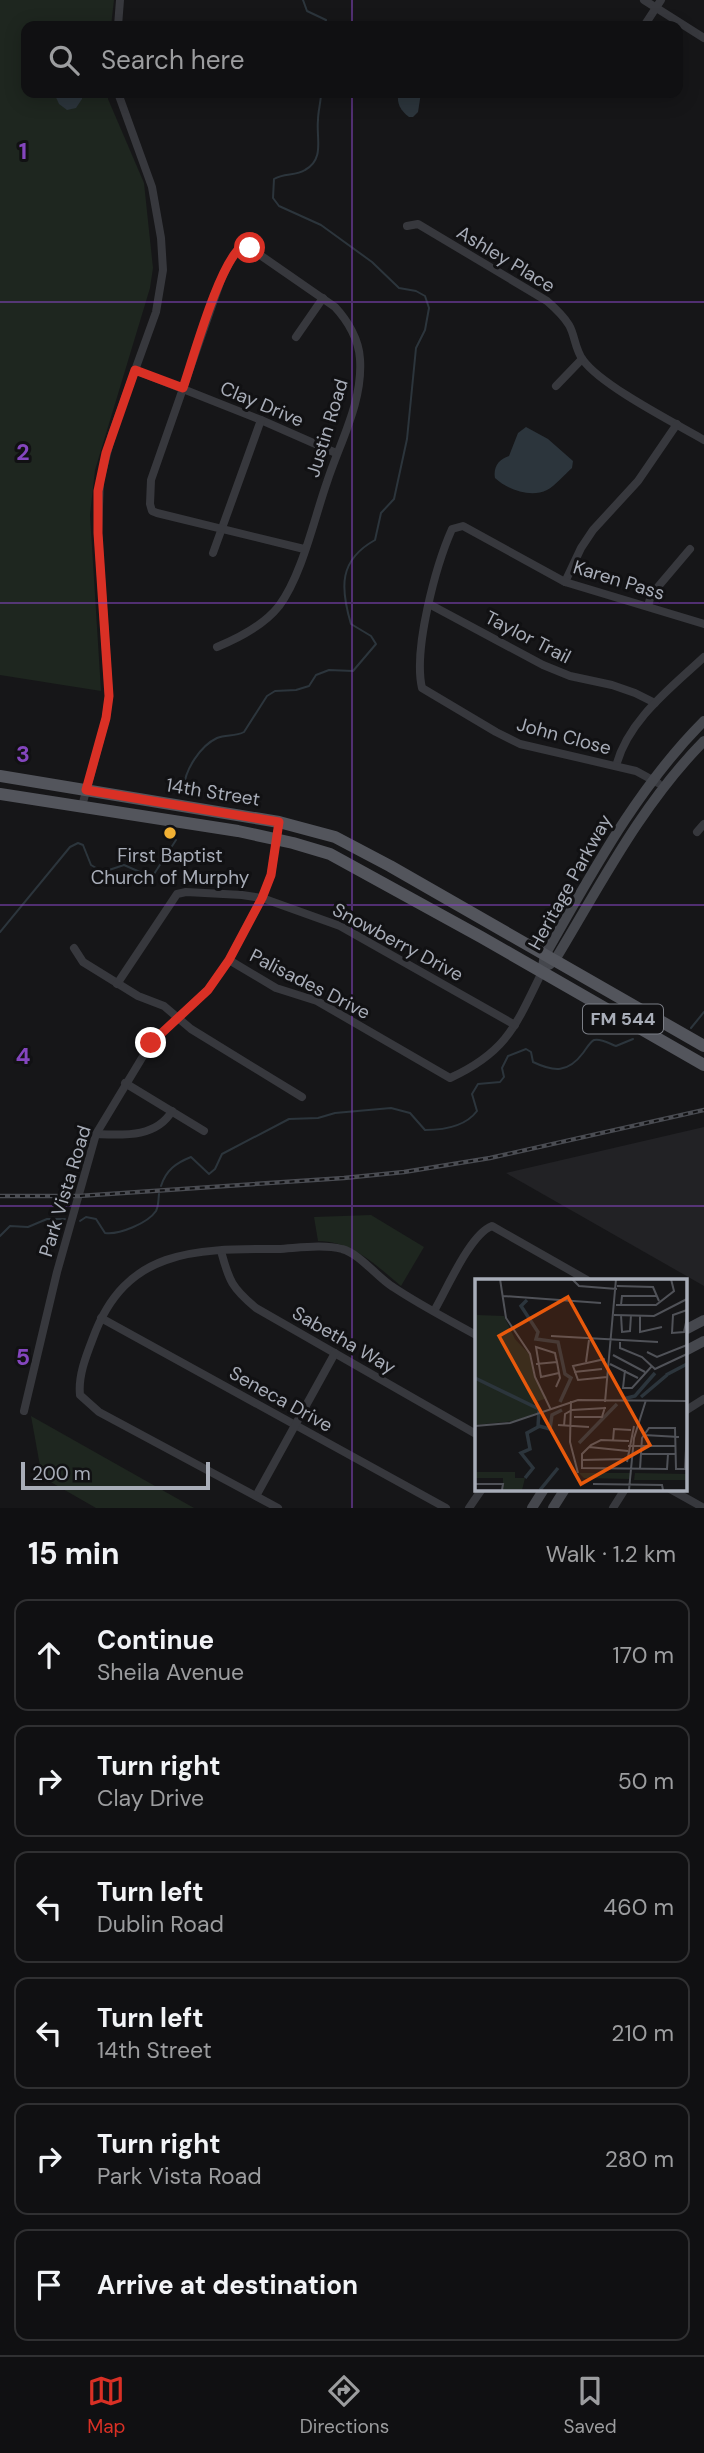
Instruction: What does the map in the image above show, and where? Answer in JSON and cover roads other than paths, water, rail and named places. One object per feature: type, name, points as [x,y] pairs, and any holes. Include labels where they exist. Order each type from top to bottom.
[{"type":"main road","name":"Heritage Parkway","points":[[542,972],[653,780],[704,721]]},
{"type":"main road","name":"Heritage Parkway","points":[[614,848],[704,741]]},
{"type":"main road","name":"14th Street","points":[[6,777],[279,822],[335,837],[550,958]]},
{"type":"main road","name":"14th Street","points":[[2,795],[278,840],[330,854],[542,972]]},
{"type":"main road","name":"FM 544","points":[[550,958],[704,1046]]},
{"type":"main road","name":"FM 544","points":[[542,972],[704,1065]]},
{"type":"main road","points":[[686,1329],[704,1320]]},
{"type":"main road","points":[[686,1350],[704,1341]]},
{"type":"main road","points":[[532,1508],[543,1490]]},
{"type":"main road","points":[[553,1508],[564,1490]]},
{"type":"street","points":[[118,21],[120,0]]},
{"type":"street","points":[[644,0],[658,4],[681,21]]},
{"type":"street","points":[[646,21],[658,4]]},
{"type":"street","points":[[683,22],[704,38]]},
{"type":"street","points":[[82,806],[106,718],[109,696],[98,533],[98,491],[106,453],[159,303],[163,278],[163,260],[152,187],[120,98]]},
{"type":"street","name":"Ashley Place","points":[[407,226],[418,223],[547,301],[561,313],[569,326],[582,359],[615,386],[704,440]]},
{"type":"street","name":"Justin Road","points":[[183,388],[222,277],[233,256],[242,246],[250,248],[323,298],[343,316],[356,340],[360,357],[357,396],[289,590],[267,619],[237,639],[218,647]]},
{"type":"street","points":[[296,337],[323,298]]},
{"type":"street","points":[[556,386],[582,359]]},
{"type":"street","name":"Clay Drive","points":[[135,370],[261,419],[336,453]]},
{"type":"street","points":[[183,388],[151,480],[152,511],[304,549]]},
{"type":"street","points":[[213,553],[261,419]]},
{"type":"street","points":[[565,582],[593,530],[638,481],[677,424]]},
{"type":"street","name":"Karen Pass","points":[[429,604],[443,550],[452,529],[463,526],[565,582],[704,624]]},
{"type":"street","points":[[648,606],[651,595],[690,549]]},
{"type":"street","name":"John Close","points":[[429,604],[421,650],[422,688],[496,733],[520,744],[636,771],[664,788]]},
{"type":"street","name":"Taylor Trail","points":[[429,604],[543,665],[570,676],[623,689],[655,703]]},
{"type":"street","points":[[616,766],[629,734],[655,703],[704,657]]},
{"type":"street","name":"Park Vista Road","points":[[24,1411],[57,1272],[96,1134],[151,1043],[208,990],[229,960],[262,898],[275,861],[279,822]]},
{"type":"street","points":[[697,832],[704,824]]},
{"type":"street","name":"Snowberry Drive","points":[[117,984],[177,894],[262,898],[340,926],[515,1025]]},
{"type":"street","points":[[74,948],[83,962],[117,984],[164,1006],[191,1029],[302,1097]]},
{"type":"street","name":"Palisades Drive","points":[[229,960],[276,988],[317,1001],[450,1078],[474,1067],[502,1045],[515,1025]]},
{"type":"street","points":[[515,1025],[542,972]]},
{"type":"street","points":[[125,1083],[204,1131]]},
{"type":"street","points":[[96,1134],[139,1134],[166,1120],[173,1111]]},
{"type":"street","points":[[434,1311],[470,1247],[486,1228],[492,1226],[585,1279]]},
{"type":"street","points":[[278,1508],[99,1412],[80,1395],[85,1359],[101,1318],[132,1278],[168,1258],[188,1253],[245,1249],[343,1249],[391,1286],[475,1334]]},
{"type":"street","name":"Sabetha Way","points":[[220,1251],[228,1279],[256,1308],[475,1433]]},
{"type":"street","name":"Seneca Drive","points":[[101,1318],[446,1508]]},
{"type":"street","points":[[256,1496],[335,1353]]},
{"type":"street","points":[[686,1411],[702,1403]]},
{"type":"street","points":[[469,1508],[481,1490]]},
{"type":"street","points":[[613,1508],[624,1490]]},
{"type":"street","points":[[672,1490],[704,1508]]},
{"type":"waterway","points":[[303,0],[307,11],[326,21]]},
{"type":"waterway","points":[[184,787],[187,773],[199,753],[217,738],[244,732],[267,696],[275,691],[309,686],[316,675],[329,670],[353,671],[376,644],[371,636],[351,624],[345,598],[345,576],[355,556],[375,540],[381,513],[394,499],[407,439],[416,348],[425,330],[429,308],[425,296],[416,291],[399,288],[372,262],[321,225],[279,206],[273,198],[274,179],[301,172],[315,160],[320,98]]},
{"type":"waterway","points":[[0,932],[70,847],[78,843],[83,845],[91,865],[103,872],[124,865],[149,876],[154,874],[176,840]]},
{"type":"waterway","points":[[691,1028],[704,1012]]},
{"type":"waterway","points":[[161,1186],[169,1171],[181,1162],[191,1157],[209,1174],[215,1169],[222,1154],[289,1119],[318,1118],[335,1113],[391,1108],[410,1113],[425,1130],[454,1126],[466,1121],[477,1111],[472,1094],[478,1084],[500,1082],[504,1077],[502,1068],[508,1056],[526,1049],[531,1052],[533,1062],[560,1069],[577,1060],[594,1040],[602,1040],[616,1046],[633,1039]]},
{"type":"waterway","points":[[80,1221],[86,1217],[96,1219],[105,1233],[125,1230],[152,1215],[157,1209],[159,1194]]},
{"type":"waterway","points":[[0,1236],[10,1226],[28,1227],[47,1219],[65,1219]]},
{"type":"railway","points":[[0,1196],[79,1196],[404,1172],[490,1158],[704,1110]]},
{"type":"place","name":"First Baptist Church of Murphy","points":[[170,833]]}]
